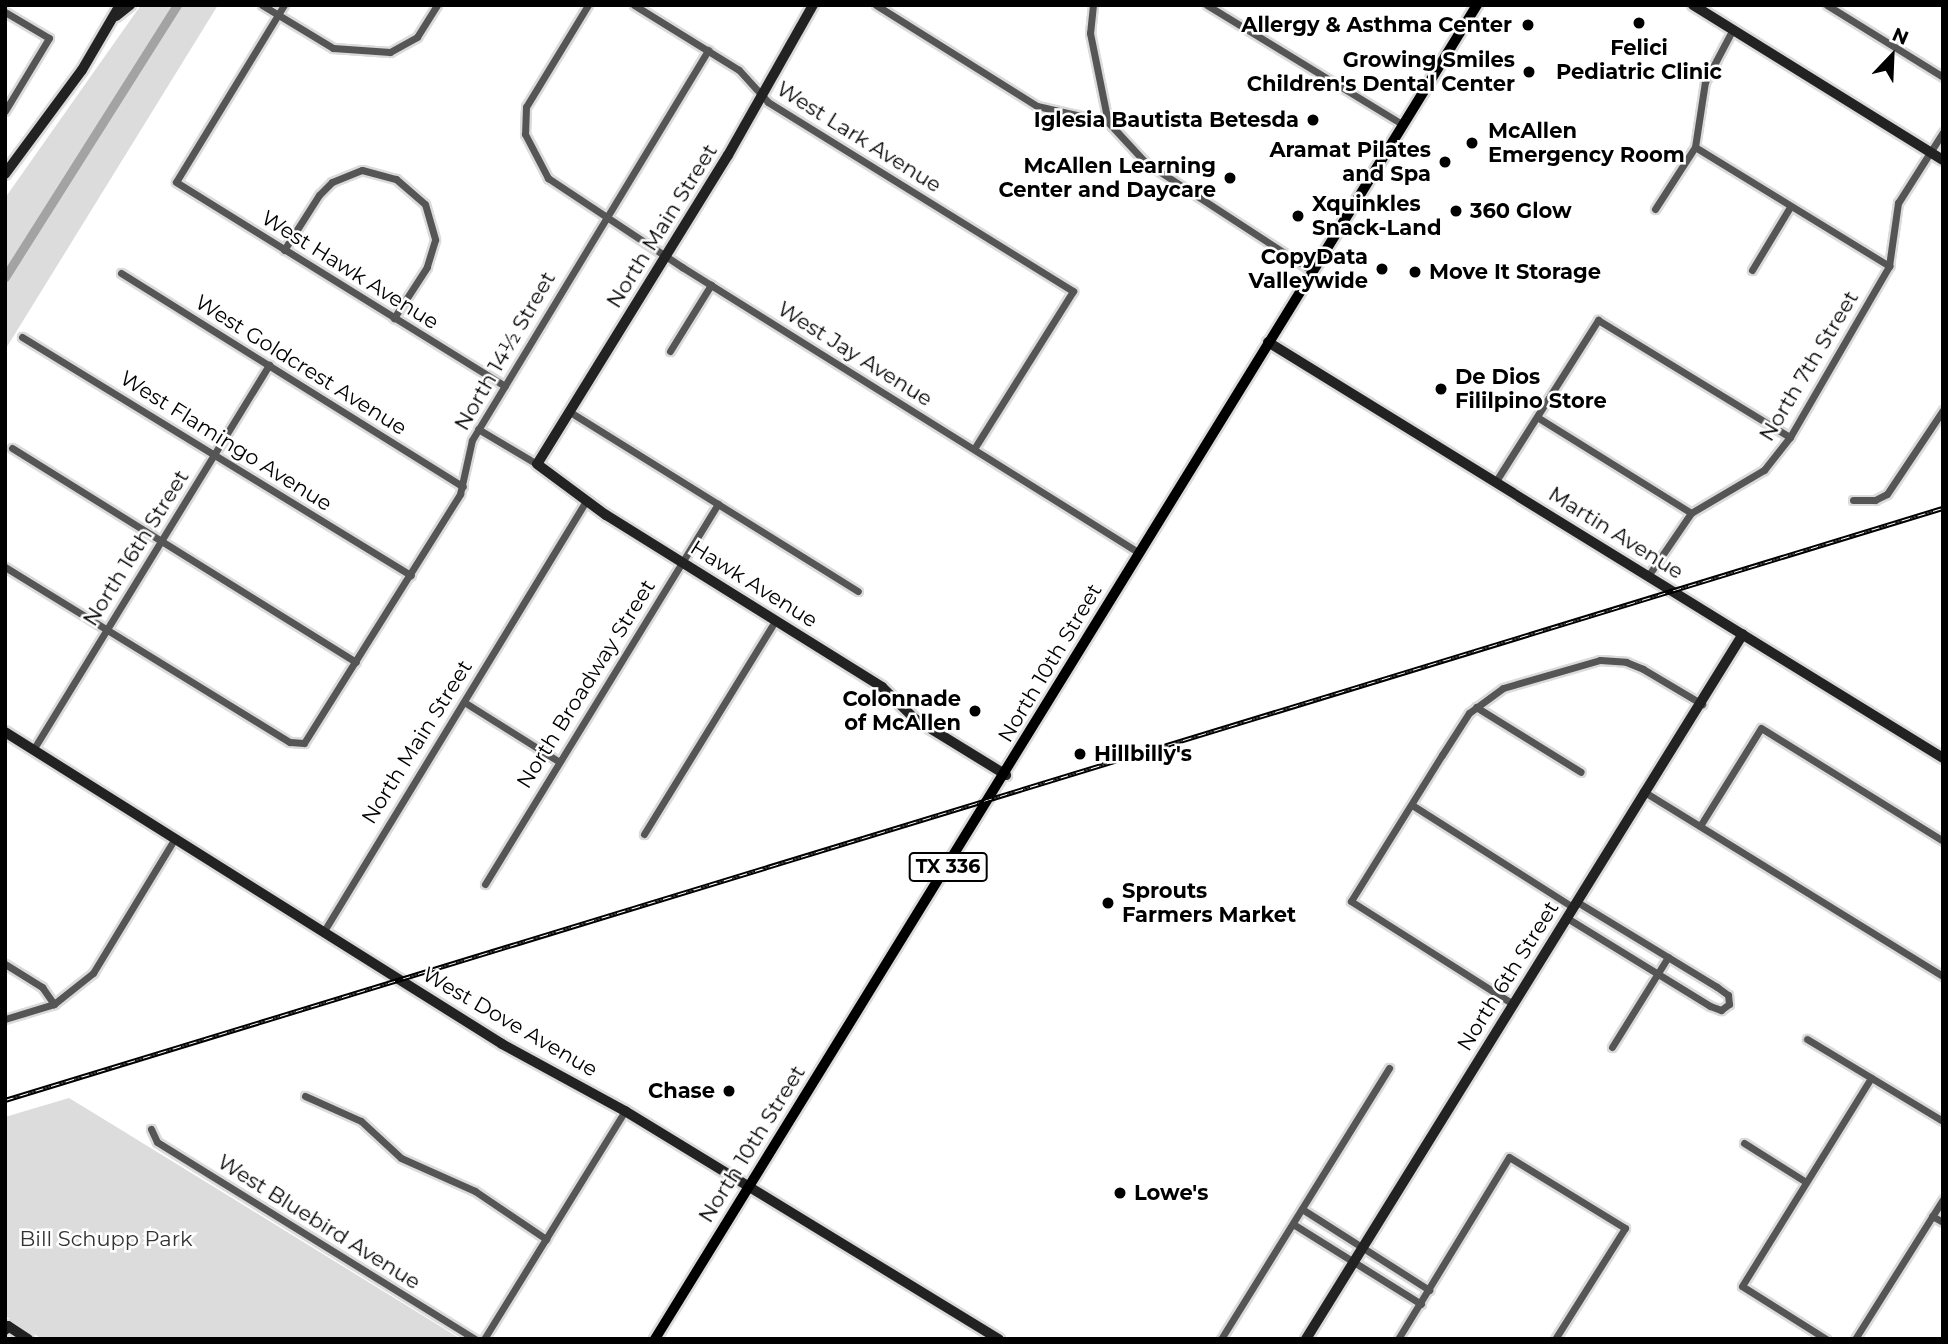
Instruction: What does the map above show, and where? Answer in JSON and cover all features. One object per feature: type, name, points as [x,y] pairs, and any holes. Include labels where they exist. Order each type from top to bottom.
[{"type":"main road","name":"North 10th Street","points":[[655,1339],[747,1186],[1006,775],[1138,552],[1477,5]]},
{"type":"street","points":[[5,174],[115,17],[120,5]]},
{"type":"street","points":[[115,17],[130,5]]},
{"type":"street","points":[[262,5],[333,48],[396,51],[417,37],[438,5]]},
{"type":"street","points":[[278,15],[284,5]]},
{"type":"street","name":"West Jay Avenue","points":[[589,5],[524,114],[528,142],[555,184],[607,220],[1138,552]]},
{"type":"street","name":"West Lark Avenue","points":[[634,5],[708,50],[752,81],[761,95],[1073,291],[974,449]]},
{"type":"street","name":"North Main Street","points":[[537,464],[666,257],[813,5]]},
{"type":"street","points":[[876,5],[1037,106],[1108,122]]},
{"type":"street","points":[[1093,5],[1090,33],[1108,122],[1144,163],[1312,271]]},
{"type":"street","points":[[1207,5],[1402,124]]},
{"type":"street","points":[[1693,5],[1943,160]]},
{"type":"street","points":[[1827,5],[1943,77]]},
{"type":"street","points":[[5,12],[49,38],[5,111]]},
{"type":"street","name":"West Hawk Avenue","points":[[278,15],[176,182],[505,386]]},
{"type":"street","points":[[1655,209],[1695,147],[1705,82],[1733,29]]},
{"type":"street","name":"North 14½ Street","points":[[106,630],[302,745],[411,575],[463,487],[468,449],[478,429],[555,296],[607,220],[708,50]]},
{"type":"street","name":"North 7th Street","points":[[1648,576],[1691,513],[1764,470],[1790,437],[1889,266],[1898,202],[1943,132]]},
{"type":"street","points":[[1695,147],[1889,266]]},
{"type":"street","points":[[284,250],[319,195],[332,182],[362,170],[396,179],[425,204],[435,240],[426,267],[394,318]]},
{"type":"street","points":[[1752,270],[1790,206]]},
{"type":"street","name":"West Goldcrest Avenue","points":[[121,273],[463,487]]},
{"type":"street","points":[[670,351],[711,285]]},
{"type":"street","points":[[1496,481],[1598,320],[1790,437]]},
{"type":"street","name":"West Flamingo Avenue","points":[[22,337],[411,575]]},
{"type":"street","name":"Martin Avenue","points":[[1268,342],[1943,758]]},
{"type":"street","name":"North 16th Street","points":[[33,750],[269,365]]},
{"type":"street","points":[[1853,500],[1875,500],[1887,494],[1943,410]]},
{"type":"street","points":[[570,412],[858,591]]},
{"type":"street","points":[[1537,417],[1691,513]]},
{"type":"street","points":[[1935,423],[1943,428]]},
{"type":"street","name":"Hawk Avenue","points":[[478,429],[537,464],[586,501],[882,687],[915,719],[1006,775]]},
{"type":"street","points":[[12,448],[356,662]]},
{"type":"street","name":"North Main Street","points":[[324,931],[586,501]]},
{"type":"street","name":"North Broadway Street","points":[[485,884],[718,504]]},
{"type":"street","points":[[5,567],[106,630]]},
{"type":"street","points":[[644,834],[775,621]]},
{"type":"street","name":"North 6th Street","points":[[1306,1339],[1567,918],[1642,791],[1702,704],[1743,634]]},
{"type":"street","points":[[1513,1004],[1351,901],[1476,707],[1503,688],[1600,660],[1626,662],[1702,704]]},
{"type":"street","points":[[464,702],[558,761]]},
{"type":"street","points":[[1476,707],[1581,772]]},
{"type":"street","points":[[1700,826],[1761,728],[1943,841]]},
{"type":"street","name":"West Dove Avenue","points":[[5,732],[502,1044],[625,1111],[999,1339]]},
{"type":"street","points":[[1642,791],[1943,976]]},
{"type":"street","points":[[1412,805],[1724,991],[1729,1004],[1721,1010],[1710,1006],[1567,918]]},
{"type":"street","points":[[5,1019],[54,1004],[93,973],[175,838]]},
{"type":"street","points":[[1612,1047],[1668,957]]},
{"type":"street","points":[[5,964],[42,987],[54,1004]]},
{"type":"street","points":[[1807,1040],[1943,1121]]},
{"type":"street","points":[[1221,1339],[1388,1068]]},
{"type":"street","points":[[1826,1339],[1742,1286],[1871,1078]]},
{"type":"street","points":[[305,1096],[361,1121],[401,1158],[475,1191],[546,1239]]},
{"type":"street","points":[[484,1339],[625,1111]]},
{"type":"street","name":"West Bluebird Avenue","points":[[151,1129],[157,1142],[475,1339]]},
{"type":"street","points":[[1744,1143],[1807,1182]]},
{"type":"street","points":[[1398,1339],[1509,1157],[1625,1228],[1555,1339]]},
{"type":"street","points":[[1855,1339],[1942,1202]]},
{"type":"street","points":[[1302,1209],[1429,1290]]},
{"type":"street","points":[[1932,1216],[1943,1222]]},
{"type":"street","points":[[1293,1224],[1420,1304]]},
{"type":"street","points":[[6,1327],[28,1339]]},
{"type":"green space","points":[[141,5],[218,5],[5,350],[5,198]]},
{"type":"green space","name":"Bill Schupp Park","points":[[69,1098],[461,1339],[42,1339],[5,1316],[5,1117]]},
{"type":"waterway","points":[[5,277],[177,5]]},
{"type":"railway","points":[[5,1100],[1943,508]]},
{"type":"place","name":"Felici Pediatric Clinic","points":[[1639,23]]},
{"type":"place","name":"Allergy & Asthma Center","points":[[1528,25]]},
{"type":"place","name":"Growing Smiles Children's Dental Center","points":[[1529,72]]},
{"type":"place","name":"Iglesia Bautista Betesda","points":[[1313,120]]},
{"type":"place","name":"McAllen Emergency Room","points":[[1472,143]]},
{"type":"place","name":"Aramat Pilates and Spa","points":[[1445,162]]},
{"type":"place","name":"McAllen Learning Center and Daycare","points":[[1230,178]]},
{"type":"place","name":"360 Glow","points":[[1456,211]]},
{"type":"place","name":"Xquinkles Snack-Land","points":[[1298,216]]},
{"type":"place","name":"CopyData Valleywide","points":[[1382,269]]},
{"type":"place","name":"Move It Storage","points":[[1415,272]]},
{"type":"place","name":"De Dios Fililpino Store","points":[[1441,389]]},
{"type":"place","name":"Colonnade of McAllen","points":[[975,711]]},
{"type":"place","name":"Hillbilly's","points":[[1080,754]]},
{"type":"place","name":"Sprouts Farmers Market","points":[[1108,903]]},
{"type":"place","name":"Chase","points":[[729,1091]]},
{"type":"place","name":"Lowe's","points":[[1120,1193]]}]
